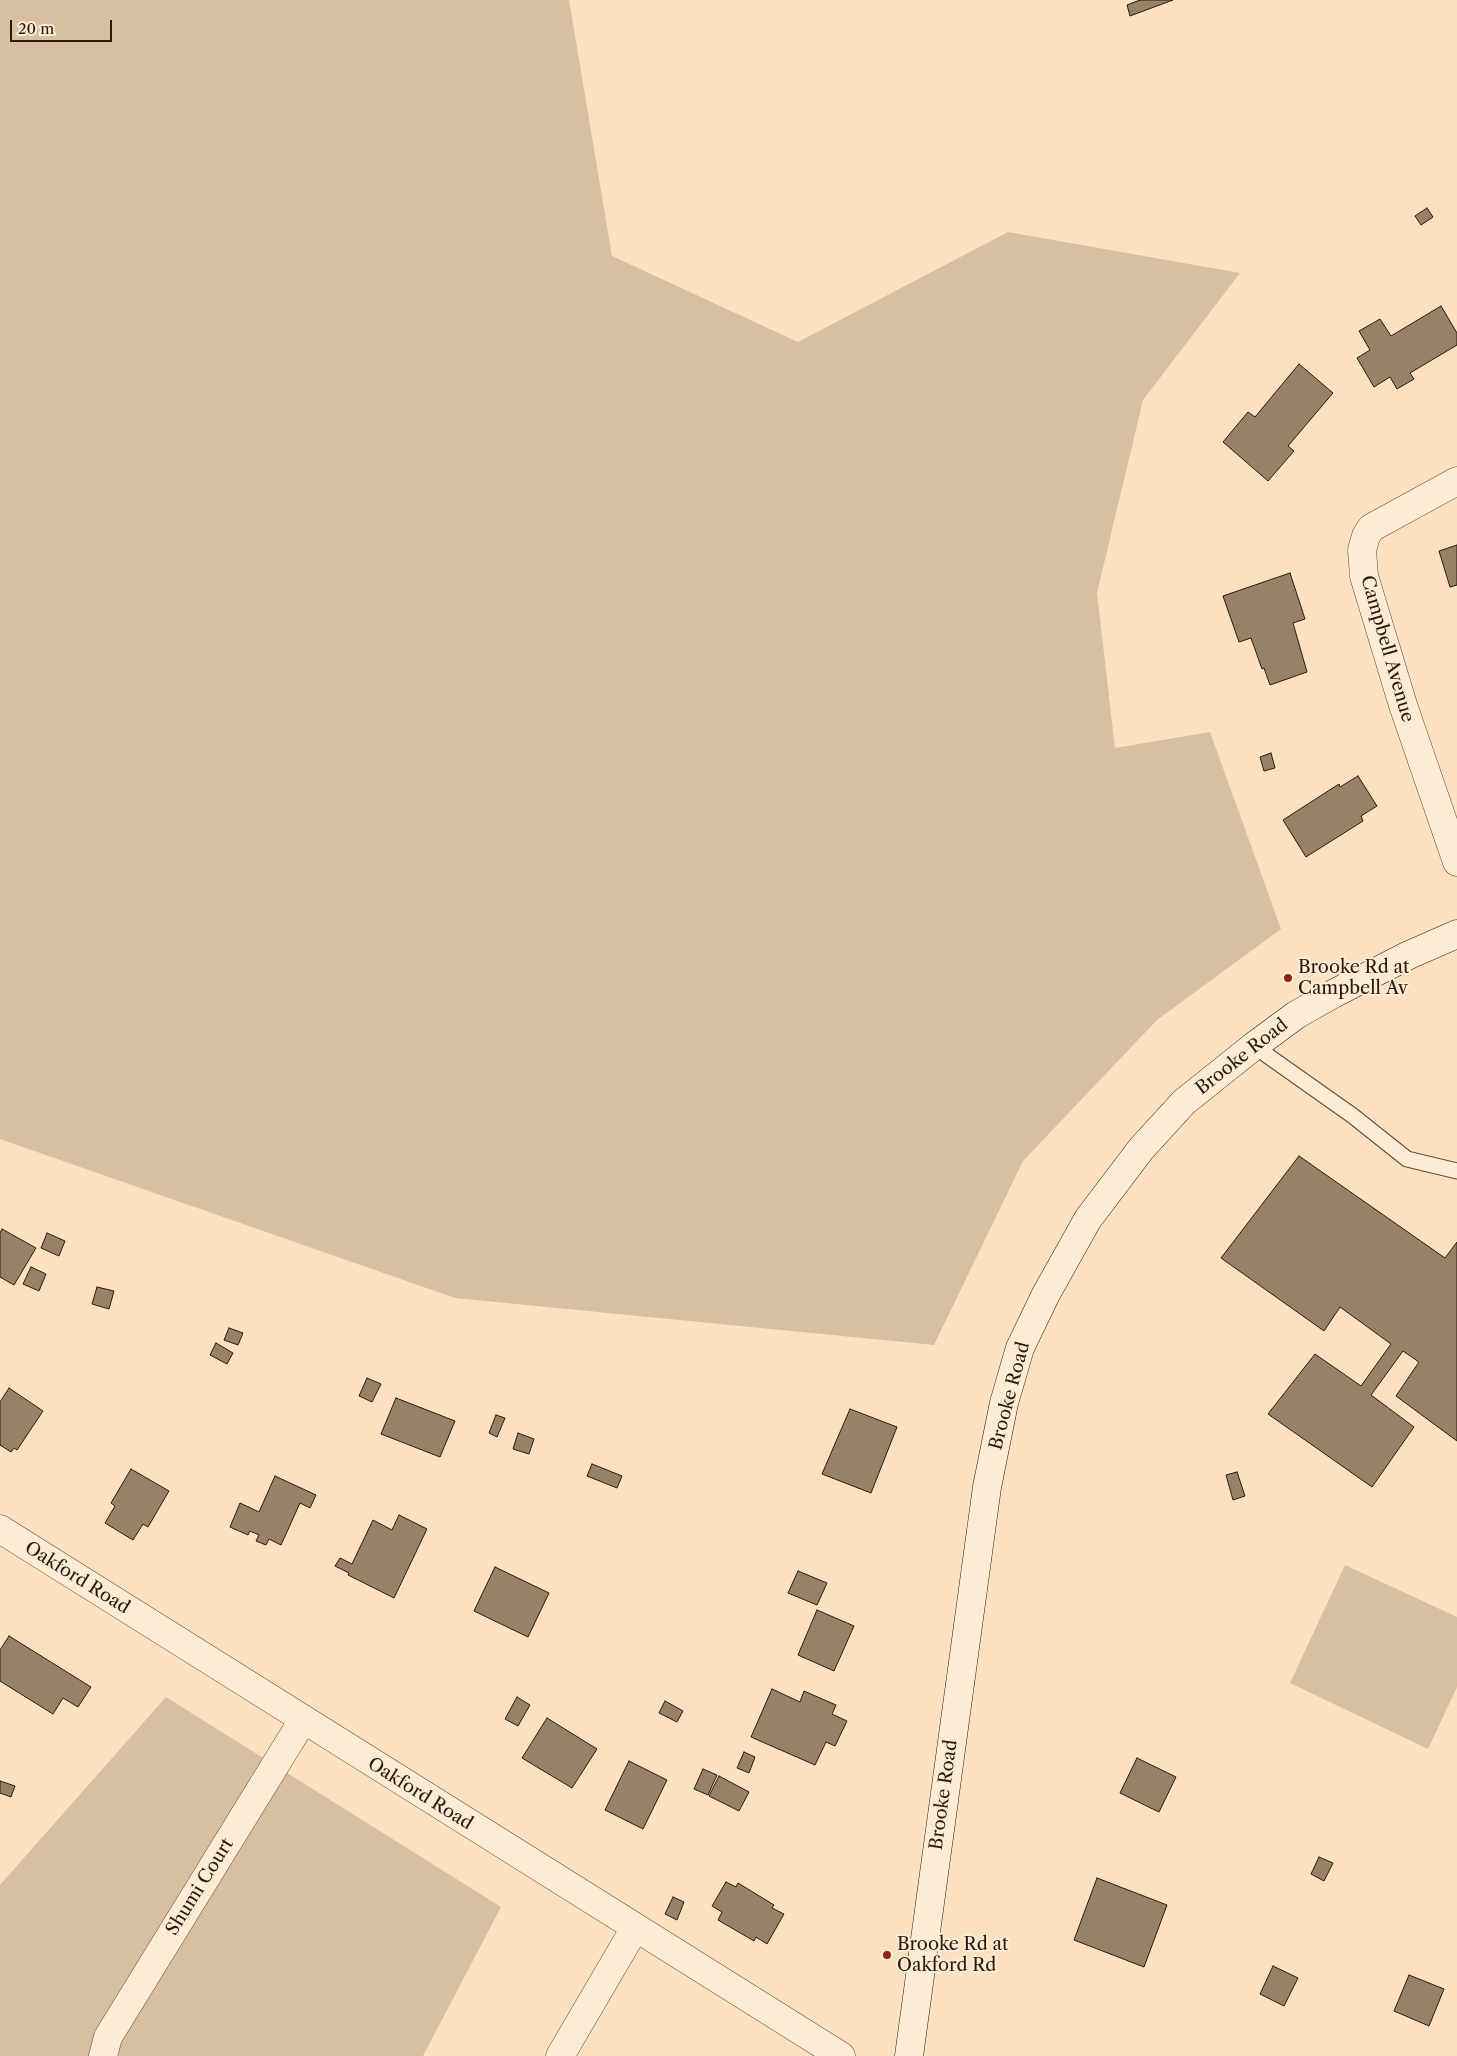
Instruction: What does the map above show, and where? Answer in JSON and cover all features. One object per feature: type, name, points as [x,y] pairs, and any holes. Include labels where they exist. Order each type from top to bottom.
[{"type":"street","name":"Campbell Avenue","points":[[1457,481],[1372,528],[1366,536],[1362,550],[1364,576],[1403,705],[1457,862]]},
{"type":"street","name":"Brooke Road","points":[[909,2056],[987,1487],[1004,1403],[1020,1348],[1046,1294],[1088,1219],[1141,1149],[1184,1102],[1296,1015],[1409,955],[1457,934]]},
{"type":"street","name":"Oakford Road","points":[[0,1529],[840,2056]]},
{"type":"street","name":"Shumi Court","points":[[103,2056],[108,2037],[303,1720]]},
{"type":"street","points":[[560,2056],[634,1928]]},
{"type":"lane","points":[[1254,1046],[1353,1116],[1407,1159],[1457,1171]]},
{"type":"shaded area","points":[[0,0],[569,0],[612,256],[798,342],[1008,232],[1240,273],[1143,400],[1097,593],[1115,748],[1210,732],[1281,929],[1157,1020],[1023,1161],[934,1345],[455,1298],[0,1139]]},
{"type":"shaded area","points":[[1345,1565],[1457,1617],[1457,1687],[1428,1749],[1290,1683]]},
{"type":"shaded area","points":[[166,1697],[501,1907],[423,2056],[0,2056],[0,1885]]},
{"type":"building","points":[[1140,0],[1173,0],[1130,16],[1127,5]]},
{"type":"building","points":[[1427,208],[1433,217],[1421,225],[1415,216]]},
{"type":"building","points":[[1441,306],[1457,333],[1457,345],[1410,373],[1414,379],[1397,389],[1390,377],[1374,387],[1357,358],[1370,350],[1359,331],[1380,319],[1391,336]]},
{"type":"building","points":[[1299,364],[1333,393],[1288,446],[1294,451],[1268,481],[1223,442],[1248,412],[1255,417]]},
{"type":"building","points":[[1457,545],[1457,585],[1450,587],[1439,551]]},
{"type":"building","points":[[1290,573],[1305,619],[1293,623],[1307,672],[1270,685],[1251,638],[1239,642],[1223,596]]},
{"type":"building","points":[[1271,753],[1275,768],[1264,771],[1260,757]]},
{"type":"building","points":[[1358,776],[1377,806],[1361,816],[1363,821],[1306,857],[1283,820],[1339,784],[1340,787]]},
{"type":"building","points":[[1299,1156],[1445,1258],[1457,1242],[1457,1441],[1396,1396],[1419,1362],[1403,1351],[1371,1395],[1414,1427],[1372,1487],[1268,1414],[1315,1354],[1361,1386],[1391,1344],[1340,1307],[1324,1331],[1221,1258]]},
{"type":"building","points":[[2,1229],[36,1248],[14,1285],[0,1277],[0,1233]]},
{"type":"building","points":[[47,1233],[65,1241],[59,1256],[41,1248]]},
{"type":"building","points":[[31,1267],[46,1274],[39,1291],[23,1284]]},
{"type":"building","points":[[97,1287],[114,1291],[109,1309],[92,1304]]},
{"type":"building","points":[[229,1328],[243,1333],[238,1345],[224,1340]]},
{"type":"building","points":[[216,1343],[233,1353],[227,1364],[210,1355]]},
{"type":"building","points":[[367,1378],[381,1384],[372,1402],[359,1396]]},
{"type":"building","points":[[9,1388],[43,1411],[17,1450],[14,1448],[11,1452],[0,1445],[0,1402]]},
{"type":"building","points":[[396,1398],[455,1421],[440,1457],[381,1434]]},
{"type":"building","points":[[850,1409],[897,1427],[871,1493],[822,1474]]},
{"type":"building","points":[[496,1415],[505,1418],[497,1437],[489,1433]]},
{"type":"building","points":[[518,1433],[534,1439],[529,1454],[513,1449]]},
{"type":"building","points":[[592,1464],[622,1476],[617,1488],[587,1476]]},
{"type":"building","points":[[131,1469],[169,1491],[148,1527],[143,1524],[133,1540],[105,1523],[115,1506],[111,1503]]},
{"type":"building","points":[[1237,1472],[1245,1496],[1233,1500],[1226,1475]]},
{"type":"building","points":[[275,1476],[316,1495],[310,1508],[300,1503],[281,1545],[269,1539],[266,1545],[256,1541],[259,1535],[250,1531],[248,1535],[230,1527],[240,1503],[259,1512]]},
{"type":"building","points":[[399,1515],[427,1529],[394,1598],[348,1575],[349,1573],[335,1566],[340,1558],[352,1564],[373,1520],[392,1530]]},
{"type":"building","points":[[495,1567],[549,1593],[528,1637],[474,1611]]},
{"type":"building","points":[[798,1571],[827,1583],[817,1605],[788,1593]]},
{"type":"building","points":[[817,1610],[854,1626],[834,1671],[798,1655]]},
{"type":"building","points":[[9,1636],[91,1687],[78,1707],[63,1698],[53,1714],[0,1681],[0,1650]]},
{"type":"building","points":[[772,1689],[800,1702],[804,1691],[836,1705],[832,1714],[847,1721],[835,1746],[826,1742],[815,1765],[751,1737]]},
{"type":"building","points":[[517,1697],[530,1705],[518,1726],[505,1719]]},
{"type":"building","points":[[665,1701],[683,1711],[677,1722],[659,1713]]},
{"type":"building","points":[[547,1718],[597,1749],[572,1788],[522,1758]]},
{"type":"building","points":[[744,1752],[755,1757],[749,1773],[737,1768]]},
{"type":"building","points":[[1137,1758],[1176,1777],[1159,1812],[1120,1793]]},
{"type":"building","points":[[629,1761],[667,1780],[643,1829],[605,1810]]},
{"type":"building","points":[[703,1769],[717,1775],[708,1795],[694,1789]]},
{"type":"building","points":[[719,1776],[749,1792],[739,1811],[709,1796]]},
{"type":"building","points":[[0,1781],[15,1786],[11,1797],[0,1793]]},
{"type":"building","points":[[1319,1857],[1333,1863],[1324,1881],[1311,1874]]},
{"type":"building","points":[[1097,1878],[1167,1905],[1144,1967],[1074,1940]]},
{"type":"building","points":[[726,1882],[736,1887],[738,1883],[774,1905],[772,1908],[784,1914],[767,1944],[756,1937],[754,1941],[718,1920],[722,1912],[712,1906]]},
{"type":"building","points":[[673,1897],[684,1902],[677,1920],[665,1914]]},
{"type":"building","points":[[1273,1966],[1298,1978],[1284,2006],[1260,1994]]},
{"type":"building","points":[[1409,1975],[1444,1989],[1429,2026],[1394,2011]]},
{"type":"place","name":"Brooke Rd at Campbell Av","points":[[1288,978]]},
{"type":"place","name":"Brooke Rd at Oakford Rd","points":[[887,1955]]}]
